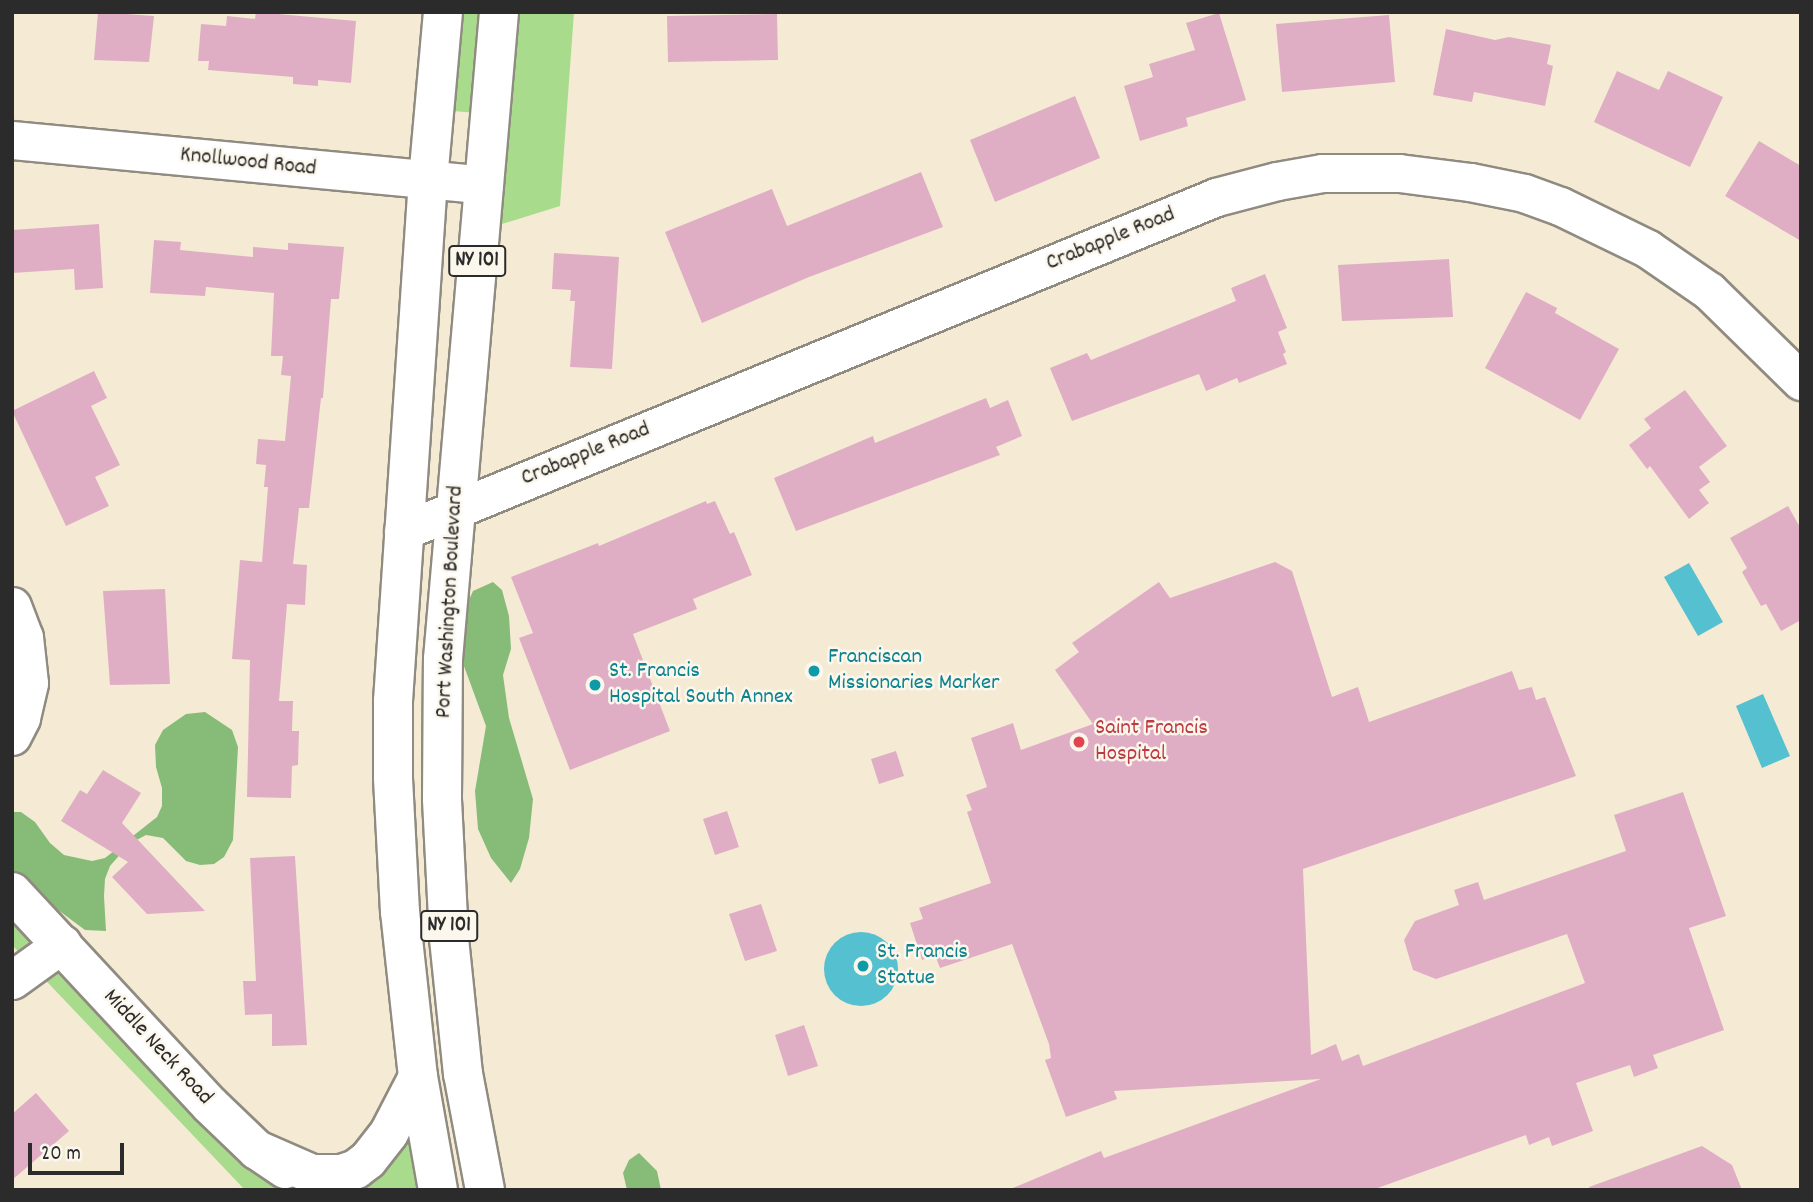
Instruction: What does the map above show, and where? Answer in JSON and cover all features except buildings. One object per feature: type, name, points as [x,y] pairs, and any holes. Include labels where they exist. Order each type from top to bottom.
[{"type":"main road","name":"NY 101","points":[[438,1190],[418,1077],[400,912],[393,776],[393,701],[428,180],[443,12]]},
{"type":"main road","name":"Port Washington Boulevard","points":[[485,1190],[463,1074],[449,938],[443,812],[443,659],[499,12]]},
{"type":"main road","name":"Middle Neck Road","points":[[12,892],[210,1105],[257,1150],[314,1190]]},
{"type":"main road","points":[[257,1150],[312,1174],[341,1174],[356,1169],[368,1160],[389,1133],[418,1077]]},
{"type":"main road","points":[[257,1150],[292,1190]]},
{"type":"street","name":"Knollwood Road","points":[[12,140],[484,185]]},
{"type":"street","name":"Crabapple Road","points":[[403,531],[1216,197],[1321,173],[1399,173],[1470,182],[1524,193],[1560,206],[1648,249],[1709,291],[1801,381]]},
{"type":"street","points":[[12,606],[24,638],[30,683],[21,718],[12,736]]},
{"type":"street","points":[[12,980],[62,944]]},
{"type":"green space","points":[[461,12],[485,12],[476,113],[453,111]]},
{"type":"green space","points":[[505,12],[574,12],[560,206],[486,229]]},
{"type":"green space","points":[[493,582],[502,590],[509,616],[511,649],[503,675],[509,718],[533,799],[529,838],[520,869],[511,883],[491,858],[478,829],[475,791],[486,726],[461,658],[460,620],[473,591]]},
{"type":"green space","points":[[205,712],[232,730],[238,747],[233,840],[224,857],[214,864],[200,865],[186,861],[163,838],[146,835],[129,844],[110,866],[105,879],[106,931],[85,930],[50,904],[22,924],[12,923],[12,812],[21,812],[35,822],[50,843],[64,855],[92,861],[105,858],[157,817],[162,806],[155,745],[163,730],[186,714]]},
{"type":"green space","points":[[12,922],[22,924],[210,1105],[341,1174],[404,1107],[438,1190],[245,1190],[12,945]]},
{"type":"green space","points":[[639,1153],[657,1171],[661,1190],[627,1190],[623,1173],[629,1160]]},
{"type":"water","points":[[1689,563],[1723,622],[1698,636],[1664,577]]},
{"type":"water","points":[[1763,694],[1790,756],[1762,768],[1736,706]]},
{"type":"water","points":[[854,932],[868,932],[882,938],[892,948],[898,969],[892,990],[882,1000],[868,1006],[854,1006],[840,1000],[830,990],[824,976],[824,962],[830,948],[840,938]]},
{"type":"place","name":"Franciscan Missionaries Marker","points":[[814,671]]},
{"type":"place","name":"St. Francis Hospital South Annex","points":[[595,685]]},
{"type":"place","name":"Saint Francis Hospital","points":[[1079,742]]},
{"type":"place","name":"St. Francis Statue","points":[[863,966]]}]
